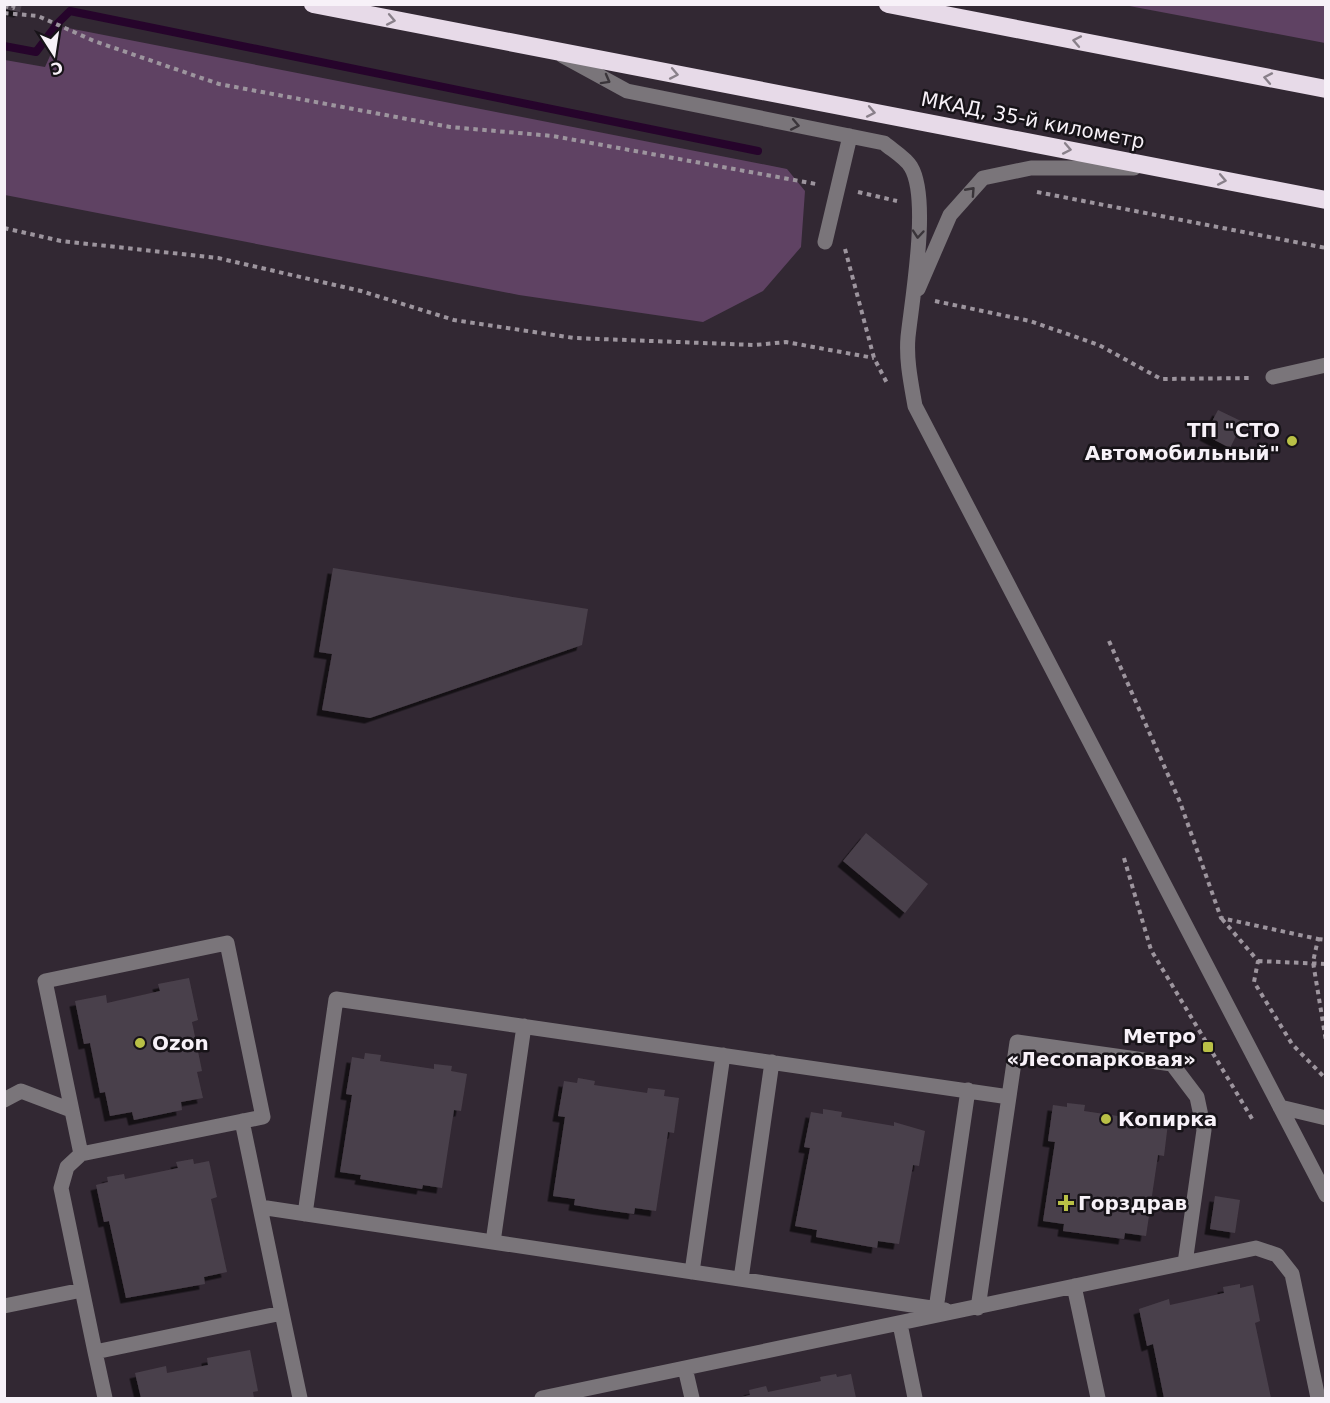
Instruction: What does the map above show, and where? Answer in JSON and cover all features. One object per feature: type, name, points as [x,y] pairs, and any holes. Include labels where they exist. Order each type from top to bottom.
[{"type":"highway","name":"МКАД, 35-й километр","points":[[313,4],[1326,200]]},
{"type":"highway","points":[[888,4],[1326,89]]},
{"type":"lane","points":[[555,51],[627,91],[884,143],[911,167],[920,207],[914,297],[908,338],[909,369],[915,406],[1326,1195]]},
{"type":"lane","points":[[825,242],[850,136]]},
{"type":"lane","points":[[914,297],[950,215],[983,178],[1031,168],[1165,168]]},
{"type":"lane","points":[[1273,377],[1326,365]]},
{"type":"lane","points":[[81,1154],[45,981],[227,943],[263,1117],[81,1154],[67,1167],[61,1188],[105,1398]]},
{"type":"lane","points":[[305,1214],[336,999],[1009,1097]]},
{"type":"lane","points":[[493,1242],[524,1026]]},
{"type":"lane","points":[[978,1308],[1017,1042],[1172,1064],[1197,1097],[1204,1130],[1185,1263]]},
{"type":"lane","points":[[692,1272],[723,1055]]},
{"type":"lane","points":[[741,1280],[772,1062]]},
{"type":"lane","points":[[936,1309],[968,1090]]},
{"type":"lane","points":[[4,1100],[21,1091],[71,1110]]},
{"type":"lane","points":[[1280,1107],[1326,1118]]},
{"type":"lane","points":[[242,1121],[300,1398]]},
{"type":"lane","points":[[260,1207],[957,1312]]},
{"type":"lane","points":[[542,1398],[615,1391],[685,1368],[1256,1248],[1277,1255],[1292,1274],[1318,1398]]},
{"type":"lane","points":[[1074,1286],[1098,1398]]},
{"type":"lane","points":[[4,1306],[82,1290]]},
{"type":"lane","points":[[95,1352],[282,1313]]},
{"type":"lane","points":[[900,1324],[915,1398]]},
{"type":"lane","points":[[685,1368],[692,1398]]},
{"type":"path","points":[[4,6],[13,8],[14,4]]},
{"type":"path","points":[[4,14],[46,18],[64,28],[219,84],[450,127],[553,136],[823,185]]},
{"type":"path","points":[[1025,189],[1326,248]]},
{"type":"path","points":[[854,191],[920,207]]},
{"type":"path","points":[[4,228],[61,241],[218,258],[361,291],[454,320],[520,330],[574,338],[755,345],[786,342],[874,358]]},
{"type":"path","points":[[914,297],[1030,321],[1099,345],[1161,379],[1273,377]]},
{"type":"path","points":[[1108,641],[1180,802],[1221,918],[1258,961],[1326,964]]},
{"type":"path","points":[[1221,918],[1326,940]]},
{"type":"path","points":[[1318,939],[1313,962],[1326,1041]]},
{"type":"path","points":[[1151,950],[1254,1122]]},
{"type":"path","points":[[1258,961],[1254,982],[1292,1044],[1326,1079]]},
{"type":"shaded area","points":[[1124,5],[1325,5],[1325,43]]},
{"type":"shaded area","points":[[63,27],[787,169],[805,191],[801,247],[763,291],[703,322],[519,295],[5,195],[5,60],[45,67]]},
{"type":"building","points":[[4,4],[22,4],[20,12],[4,9]]},
{"type":"building","points":[[1218,410],[1243,422],[1230,448],[1205,435]]},
{"type":"building","points":[[333,568],[588,609],[582,645],[370,718],[322,710],[332,654],[319,652]]},
{"type":"building","points":[[866,833],[928,884],[905,913],[843,861]]},
{"type":"building","points":[[189,978],[198,1020],[192,1022],[202,1071],[197,1072],[203,1098],[181,1102],[182,1110],[134,1120],[132,1112],[110,1116],[105,1092],[100,1093],[90,1043],[84,1044],[75,1001],[106,995],[107,1003],[160,991],[158,984]]},
{"type":"building","points":[[365,1053],[381,1055],[380,1061],[434,1069],[434,1064],[452,1066],[451,1071],[467,1074],[461,1111],[454,1110],[442,1188],[423,1185],[422,1189],[360,1179],[361,1175],[340,1172],[352,1095],[346,1094],[352,1057],[364,1059]]},
{"type":"building","points":[[578,1078],[595,1081],[594,1085],[647,1093],[648,1088],[665,1090],[664,1096],[679,1098],[674,1133],[668,1132],[656,1211],[635,1208],[634,1214],[598,1209],[574,1205],[575,1199],[553,1196],[565,1117],[558,1116],[564,1081],[577,1083]]},
{"type":"building","points":[[1067,1103],[1085,1105],[1084,1111],[1138,1119],[1139,1113],[1148,1114],[1157,1116],[1156,1121],[1168,1123],[1164,1156],[1158,1155],[1146,1236],[1125,1233],[1124,1239],[1063,1231],[1064,1224],[1043,1221],[1055,1142],[1048,1141],[1053,1105],[1067,1107]]},
{"type":"building","points":[[823,1109],[842,1112],[841,1117],[894,1126],[894,1122],[925,1131],[919,1166],[913,1165],[899,1244],[878,1241],[877,1248],[816,1237],[817,1230],[795,1226],[810,1148],[804,1147],[811,1112],[823,1114]]},
{"type":"building","points":[[193,1159],[194,1164],[209,1161],[217,1197],[211,1199],[227,1272],[204,1277],[205,1284],[126,1298],[109,1221],[104,1222],[96,1185],[108,1182],[107,1177],[124,1174],[125,1179],[178,1168],[176,1162]]},
{"type":"building","points":[[1215,1196],[1240,1200],[1235,1233],[1210,1229]]},
{"type":"building","points":[[1240,1284],[1240,1288],[1253,1285],[1260,1321],[1255,1323],[1271,1398],[1164,1398],[1153,1344],[1147,1346],[1139,1309],[1169,1299],[1170,1305],[1224,1293],[1223,1287]]},
{"type":"building","points":[[250,1350],[258,1391],[253,1392],[254,1398],[141,1398],[135,1373],[166,1366],[167,1373],[208,1365],[207,1358]]},
{"type":"building","points":[[836,1374],[837,1377],[851,1374],[856,1398],[737,1398],[750,1395],[749,1390],[766,1386],[768,1392],[821,1381],[820,1377]]},
{"type":"waterway","points":[[4,46],[36,52],[70,11],[758,151]]},
{"type":"place","name":"ТП \"СТО Автомобильный\"","points":[[1292,441]]},
{"type":"place","name":"Ozon","points":[[140,1043]]},
{"type":"place","name":"Метро «Лесопарковая»","points":[[1208,1047]]},
{"type":"place","name":"Копирка","points":[[1106,1119]]},
{"type":"place","name":"Горздрав","points":[[1066,1203]]}]
